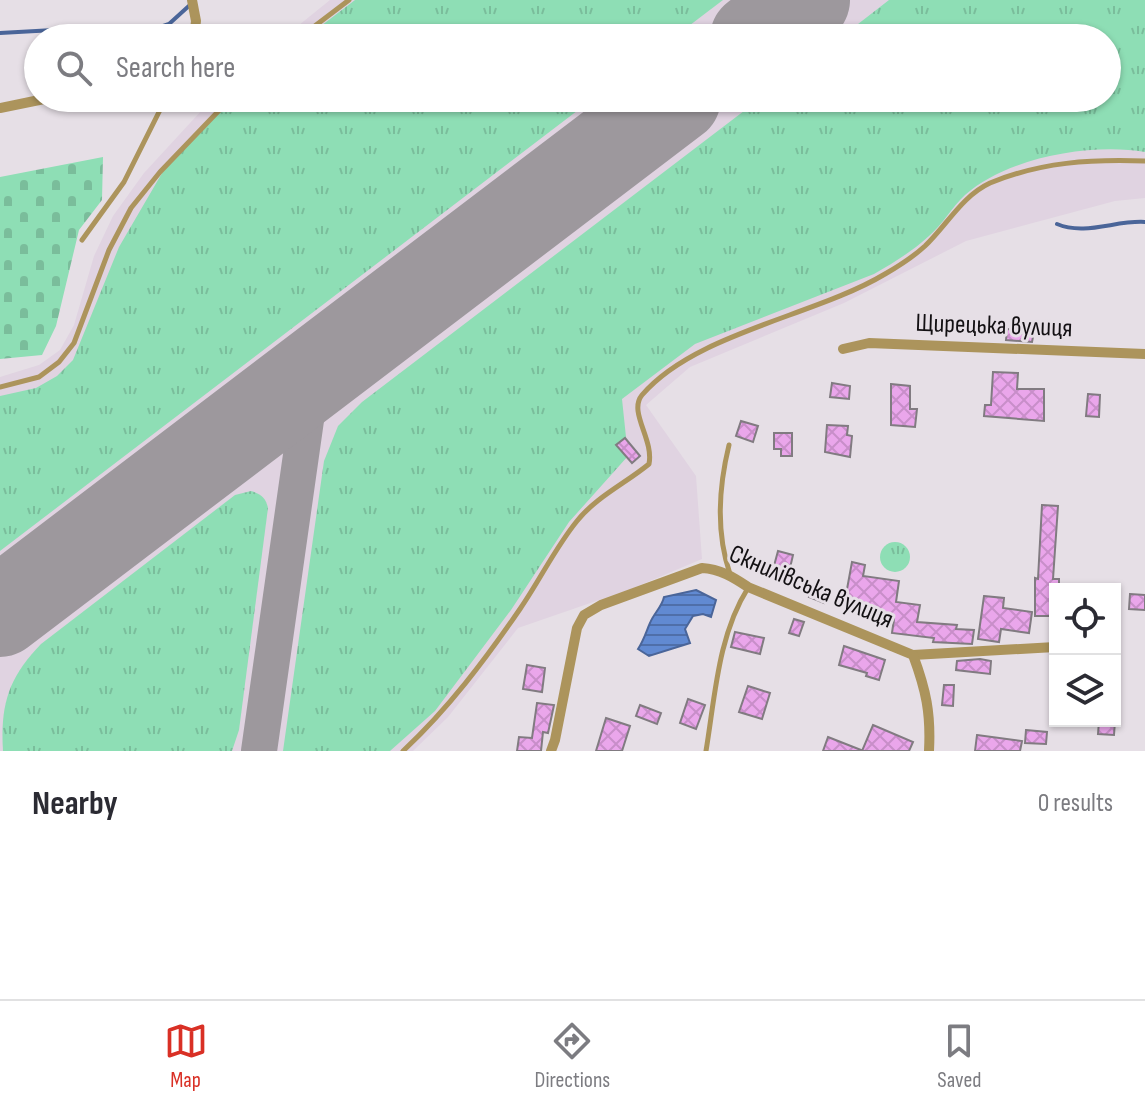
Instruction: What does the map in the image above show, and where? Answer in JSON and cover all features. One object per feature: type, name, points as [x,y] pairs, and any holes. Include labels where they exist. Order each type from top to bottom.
[{"type":"street","points":[[192,0],[196,24]]},
{"type":"street","points":[[0,108],[24,103]]},
{"type":"street","name":"Щирецька вулиця","points":[[843,349],[869,343],[1145,354]]},
{"type":"street","name":"Скнилівська вулиця","points":[[551,751],[577,628],[584,615],[601,605],[702,568],[730,575],[748,587],[913,655],[1049,647]]},
{"type":"street","name":"Скнилівська вулиця","points":[[913,655],[928,697],[931,720],[929,751]]},
{"type":"lane","points":[[317,24],[349,0]]},
{"type":"lane","points":[[82,240],[124,182],[159,112]]},
{"type":"lane","points":[[0,387],[39,377],[59,362],[74,343],[109,250],[131,208],[160,172],[218,112]]},
{"type":"lane","points":[[403,751],[435,721],[483,661],[577,520],[600,499],[649,464],[649,439],[638,417],[637,405],[641,396],[669,371],[705,349],[884,275],[925,246],[969,197],[988,184],[1045,165],[1098,159],[1145,161]]},
{"type":"lane","points":[[729,445],[723,467],[720,509],[725,560],[730,575]]},
{"type":"lane","points":[[706,751],[726,641],[738,604],[748,587]]},
{"type":"shaded area","points":[[330,0],[1145,0],[1145,198],[1115,201],[966,241],[844,303],[690,367],[646,405],[696,476],[702,559],[631,589],[518,628],[448,717],[413,751],[0,751],[0,377],[39,365],[60,350],[74,325],[94,256],[113,216],[144,173],[200,112],[1121,112],[1121,24],[300,24]]},
{"type":"green space","points":[[355,0],[723,0],[691,24],[323,24]]},
{"type":"green space","points":[[889,0],[1145,0],[1145,152],[1076,152],[1027,162],[1004,171],[965,195],[923,241],[874,274],[695,344],[622,399],[628,456],[569,522],[511,610],[435,711],[390,751],[283,751],[324,461],[338,426],[362,402],[743,112],[1121,112],[1121,24],[858,24]]},
{"type":"green space","points":[[220,112],[576,112],[0,551],[0,396],[36,388],[57,376],[73,360],[119,247],[165,168]]},
{"type":"green space","points":[[103,157],[102,200],[79,230],[56,326],[42,355],[0,359],[0,177]]},
{"type":"green space","points":[[251,491],[262,497],[268,508],[239,730],[232,751],[3,751],[3,719],[9,692],[21,668],[41,644],[235,495]]},
{"type":"green space","points":[[895,542],[906,546],[910,557],[906,568],[895,572],[884,568],[880,557],[884,546]]},
{"type":"water","points":[[696,590],[716,600],[711,617],[703,614],[693,616],[685,629],[690,643],[649,656],[638,649],[664,597]]},
{"type":"building","points":[[1007,329],[1034,332],[1032,342],[1006,340]]},
{"type":"building","points":[[993,372],[1018,373],[1017,389],[1044,389],[1044,421],[984,416],[985,405],[991,405]]},
{"type":"building","points":[[832,383],[850,386],[849,399],[830,397]]},
{"type":"building","points":[[891,384],[910,386],[910,409],[917,409],[915,427],[891,425]]},
{"type":"building","points":[[1088,394],[1100,395],[1099,417],[1086,416]]},
{"type":"building","points":[[741,421],[758,426],[753,442],[736,436]]},
{"type":"building","points":[[827,425],[848,426],[847,435],[852,436],[850,457],[825,452]]},
{"type":"building","points":[[774,433],[792,433],[792,456],[781,456],[781,449],[774,449]]},
{"type":"building","points":[[625,438],[640,456],[632,463],[616,445]]},
{"type":"building","points":[[1042,505],[1058,506],[1053,579],[1059,579],[1059,583],[1049,583],[1049,616],[1035,616],[1035,578],[1038,579]]},
{"type":"building","points":[[778,551],[793,555],[787,581],[771,577]]},
{"type":"building","points":[[852,562],[865,565],[863,576],[899,581],[896,602],[920,605],[917,622],[957,625],[956,629],[974,630],[972,644],[933,642],[934,638],[892,633],[894,619],[866,615],[867,603],[845,600]]},
{"type":"building","points":[[814,585],[829,590],[824,603],[809,597]]},
{"type":"building","points":[[1130,594],[1145,595],[1145,610],[1129,609]]},
{"type":"building","points":[[984,596],[1004,598],[1003,608],[1032,612],[1029,633],[1001,629],[999,642],[978,639]]},
{"type":"building","points":[[794,619],[804,622],[799,636],[789,633]]},
{"type":"building","points":[[735,632],[764,638],[760,654],[731,647]]},
{"type":"building","points":[[844,646],[885,660],[879,680],[839,665]]},
{"type":"building","points":[[957,661],[991,661],[990,674],[956,670]]},
{"type":"building","points":[[527,665],[545,668],[542,692],[523,689]]},
{"type":"building","points":[[944,685],[954,685],[953,706],[942,705]]},
{"type":"building","points":[[748,686],[770,693],[762,719],[739,712]]},
{"type":"building","points":[[688,699],[705,705],[696,729],[680,723]]},
{"type":"building","points":[[537,703],[554,705],[548,733],[543,732],[541,751],[517,751],[519,737],[532,738]]},
{"type":"building","points":[[640,705],[661,713],[657,724],[636,716]]},
{"type":"building","points":[[606,718],[630,726],[622,751],[596,751]]},
{"type":"building","points":[[873,725],[913,742],[909,751],[862,751]]},
{"type":"building","points":[[1099,727],[1115,727],[1114,735],[1098,734]]},
{"type":"building","points":[[1026,730],[1047,732],[1046,744],[1025,743]]},
{"type":"building","points":[[977,735],[1022,741],[1020,751],[975,751]]},
{"type":"building","points":[[828,737],[861,750],[861,751],[823,751]]},
{"type":"waterway","points":[[169,24],[191,4]]},
{"type":"waterway","points":[[0,33],[24,32]]},
{"type":"waterway","points":[[1057,224],[1090,228],[1145,222]]},
{"type":"taxiway","points":[[259,751],[307,413],[316,389],[328,370],[363,336]]},
{"type":"runway","points":[[773,24],[805,0]]},
{"type":"runway","points":[[0,612],[658,112]]}]
